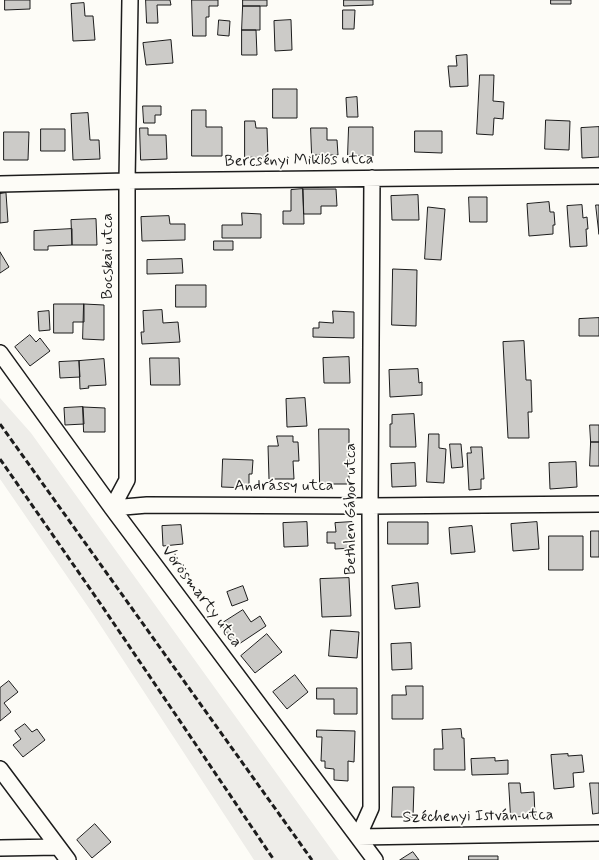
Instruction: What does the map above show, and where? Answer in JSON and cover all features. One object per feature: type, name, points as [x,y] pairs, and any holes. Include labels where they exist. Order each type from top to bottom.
[{"type":"street","name":"Bocskai utca","points":[[112,508],[126,480],[127,181],[130,0]]},
{"type":"street","name":"Bercsényi Miklós utca","points":[[0,184],[127,181],[599,176]]},
{"type":"street","name":"Bethlen Gábor utca","points":[[358,837],[371,808],[370,506],[372,178]]},
{"type":"street","name":"Vörösmarty utca","points":[[0,353],[112,508],[375,860]]},
{"type":"street","name":"Andrássy utca","points":[[112,508],[147,504],[370,506],[599,504]]},
{"type":"street","points":[[0,769],[68,860]]},
{"type":"street","name":"Széchenyi István utca","points":[[358,837],[599,833]]},
{"type":"street","points":[[0,848],[58,847]]},
{"type":"shaded area","points":[[0,398],[31,433],[339,860],[254,860],[93,614],[0,479]]},
{"type":"building","points":[[5,0],[30,0],[30,9],[5,10]]},
{"type":"building","points":[[146,0],[170,0],[171,5],[157,5],[158,23],[147,23]]},
{"type":"building","points":[[192,0],[218,0],[218,6],[209,6],[209,17],[206,17],[206,36],[193,36]]},
{"type":"building","points":[[243,0],[267,0],[267,6],[243,6]]},
{"type":"building","points":[[344,0],[373,0],[373,5],[344,6]]},
{"type":"building","points":[[551,0],[571,0],[571,4],[551,4]]},
{"type":"building","points":[[84,3],[85,16],[93,16],[95,40],[73,41],[71,4]]},
{"type":"building","points":[[243,6],[260,6],[260,30],[242,30]]},
{"type":"building","points":[[343,10],[355,10],[354,29],[343,29]]},
{"type":"building","points":[[219,20],[230,21],[229,36],[218,35]]},
{"type":"building","points":[[291,20],[292,50],[275,51],[274,21]]},
{"type":"building","points":[[242,30],[256,30],[257,55],[242,55]]},
{"type":"building","points":[[171,40],[173,63],[146,65],[143,43]]},
{"type":"building","points":[[467,55],[468,86],[450,87],[448,66],[457,66],[456,56]]},
{"type":"building","points":[[480,75],[494,75],[493,101],[504,102],[503,119],[494,118],[493,135],[477,134]]},
{"type":"building","points":[[273,89],[297,89],[297,118],[273,118]]},
{"type":"building","points":[[357,97],[358,117],[347,117],[346,98]]},
{"type":"building","points":[[143,106],[161,106],[161,115],[155,115],[155,123],[144,123]]},
{"type":"building","points":[[192,110],[206,110],[206,127],[222,127],[222,156],[192,156]]},
{"type":"building","points":[[88,113],[90,140],[99,140],[100,159],[73,160],[71,114]]},
{"type":"building","points":[[546,120],[570,121],[569,150],[545,149]]},
{"type":"building","points":[[245,121],[255,121],[256,128],[267,128],[268,158],[245,157]]},
{"type":"building","points":[[349,127],[373,127],[373,156],[348,155]]},
{"type":"building","points":[[599,127],[599,157],[582,158],[581,128]]},
{"type":"building","points":[[140,128],[148,128],[148,135],[166,135],[167,159],[141,160]]},
{"type":"building","points":[[311,128],[327,128],[327,140],[337,140],[338,155],[312,155]]},
{"type":"building","points":[[41,129],[65,129],[65,151],[41,151]]},
{"type":"building","points":[[415,131],[442,131],[442,153],[415,152]]},
{"type":"building","points":[[4,132],[29,132],[28,160],[4,160]]},
{"type":"building","points":[[303,189],[336,189],[337,206],[321,206],[321,214],[304,214]]},
{"type":"building","points":[[303,189],[304,224],[283,224],[283,211],[291,211],[291,190]]},
{"type":"building","points":[[6,193],[8,222],[0,223],[0,194]]},
{"type":"building","points":[[418,195],[419,220],[392,220],[391,196]]},
{"type":"building","points":[[469,197],[487,197],[487,222],[470,222]]},
{"type":"building","points":[[549,202],[550,212],[554,212],[555,225],[553,225],[553,234],[529,236],[527,204]]},
{"type":"building","points":[[582,205],[583,218],[587,217],[587,246],[570,247],[567,206]]},
{"type":"building","points":[[596,205],[599,205],[599,234]]},
{"type":"building","points":[[428,207],[445,209],[441,260],[425,259]]},
{"type":"building","points":[[242,213],[261,214],[261,238],[222,238],[222,225],[242,225]]},
{"type":"building","points":[[169,216],[170,224],[185,224],[185,240],[142,241],[141,217]]},
{"type":"building","points":[[96,219],[97,245],[72,245],[71,220]]},
{"type":"building","points":[[72,229],[72,245],[48,246],[48,250],[34,250],[34,231]]},
{"type":"building","points":[[214,241],[233,241],[233,250],[214,250]]},
{"type":"building","points":[[0,252],[9,267],[0,273]]},
{"type":"building","points":[[182,259],[183,273],[147,274],[147,260]]},
{"type":"building","points":[[393,269],[417,270],[416,326],[392,325]]},
{"type":"building","points":[[176,285],[206,285],[206,307],[176,307]]},
{"type":"building","points":[[54,304],[84,304],[84,322],[73,322],[73,333],[54,333]]},
{"type":"building","points":[[84,304],[104,305],[104,340],[83,339]]},
{"type":"building","points":[[162,310],[163,323],[178,322],[180,342],[142,344],[141,332],[144,332],[143,311]]},
{"type":"building","points":[[49,311],[50,330],[39,331],[38,312]]},
{"type":"building","points":[[333,311],[354,312],[354,338],[313,337],[313,328],[319,328],[319,322],[333,323]]},
{"type":"building","points":[[599,318],[599,336],[579,336],[579,319]]},
{"type":"building","points":[[30,335],[36,342],[40,338],[50,351],[30,366],[15,347]]},
{"type":"building","points":[[524,341],[526,380],[531,380],[532,412],[528,412],[529,438],[508,438],[503,342]]},
{"type":"building","points":[[349,357],[350,383],[324,383],[323,358]]},
{"type":"building","points":[[150,358],[179,358],[180,385],[151,385]]},
{"type":"building","points":[[104,359],[106,385],[88,386],[89,388],[80,389],[79,361]]},
{"type":"building","points":[[79,361],[80,377],[60,378],[59,362]]},
{"type":"building","points":[[418,369],[419,383],[422,382],[422,395],[390,397],[389,370]]},
{"type":"building","points":[[305,398],[307,426],[287,427],[286,399]]},
{"type":"building","points":[[83,407],[84,424],[65,425],[64,408]]},
{"type":"building","points":[[83,407],[105,408],[105,432],[84,432]]},
{"type":"building","points":[[414,414],[416,447],[390,447],[390,424],[392,424],[392,415]]},
{"type":"building","points":[[590,425],[599,425],[599,442],[591,442]]},
{"type":"building","points":[[319,429],[349,429],[349,484],[320,484]]},
{"type":"building","points":[[429,434],[439,434],[439,448],[446,449],[444,483],[427,482]]},
{"type":"building","points":[[277,436],[293,436],[293,442],[298,442],[299,461],[293,461],[294,479],[269,479],[268,446],[278,446]]},
{"type":"building","points":[[591,442],[599,442],[599,466],[590,466]]},
{"type":"building","points":[[450,444],[461,444],[463,467],[452,468]]},
{"type":"building","points":[[471,447],[482,447],[484,479],[481,479],[481,489],[469,490],[467,453],[471,453]]},
{"type":"building","points":[[223,459],[253,460],[252,474],[249,474],[249,488],[222,487]]},
{"type":"building","points":[[576,462],[577,487],[550,489],[549,463]]},
{"type":"building","points":[[415,463],[416,486],[392,487],[391,464]]},
{"type":"building","points":[[307,522],[308,546],[284,547],[283,523]]},
{"type":"building","points":[[352,522],[353,548],[335,549],[335,543],[327,543],[327,532],[336,532],[335,523]]},
{"type":"building","points":[[388,522],[428,522],[428,544],[388,544]]},
{"type":"building","points":[[537,522],[539,549],[513,551],[511,524]]},
{"type":"building","points":[[181,525],[183,544],[163,546],[162,526]]},
{"type":"building","points":[[472,526],[475,552],[451,554],[449,528]]},
{"type":"building","points":[[591,531],[599,531],[599,557],[591,557]]},
{"type":"building","points":[[549,536],[583,536],[583,570],[549,570]]},
{"type":"building","points":[[349,578],[351,616],[322,617],[320,579]]},
{"type":"building","points":[[418,583],[420,607],[395,609],[392,586]]},
{"type":"building","points":[[243,586],[248,600],[232,606],[227,592]]},
{"type":"building","points":[[243,610],[251,622],[260,616],[266,626],[236,646],[221,624]]},
{"type":"building","points":[[331,630],[359,632],[357,658],[329,656]]},
{"type":"building","points":[[267,634],[282,652],[255,673],[241,656]]},
{"type":"building","points":[[411,643],[412,669],[392,670],[391,644]]},
{"type":"building","points":[[295,675],[308,692],[287,709],[273,692]]},
{"type":"building","points":[[9,681],[18,692],[4,703],[11,712],[0,721],[0,688]]},
{"type":"building","points":[[406,686],[423,686],[423,719],[392,719],[392,695],[406,695]]},
{"type":"building","points":[[317,688],[357,688],[357,714],[334,714],[334,699],[317,699]]},
{"type":"building","points":[[25,724],[32,732],[37,729],[45,740],[23,757],[13,745],[21,739],[15,731]]},
{"type":"building","points":[[461,729],[462,738],[464,738],[465,770],[434,770],[434,749],[443,749],[442,730]]},
{"type":"building","points":[[317,730],[355,731],[354,762],[348,761],[348,781],[334,780],[334,769],[325,768],[325,761],[321,761],[322,737],[317,737]]},
{"type":"building","points":[[568,754],[568,756],[582,755],[584,772],[573,773],[574,787],[554,789],[551,755]]},
{"type":"building","points":[[495,758],[495,761],[508,760],[508,774],[472,775],[471,759]]},
{"type":"building","points":[[509,783],[520,783],[521,793],[534,792],[535,816],[511,817]]},
{"type":"building","points":[[590,783],[599,783],[599,813],[593,814]]},
{"type":"building","points":[[393,787],[414,787],[413,817],[392,817]]},
{"type":"building","points":[[95,824],[111,842],[92,858],[77,840]]},
{"type":"building","points":[[413,852],[419,860],[400,860]]},
{"type":"building","points":[[469,856],[498,856],[498,860],[469,860]]},
{"type":"railway","points":[[0,424],[312,860]]},
{"type":"railway","points":[[0,459],[102,606],[274,860]]}]
